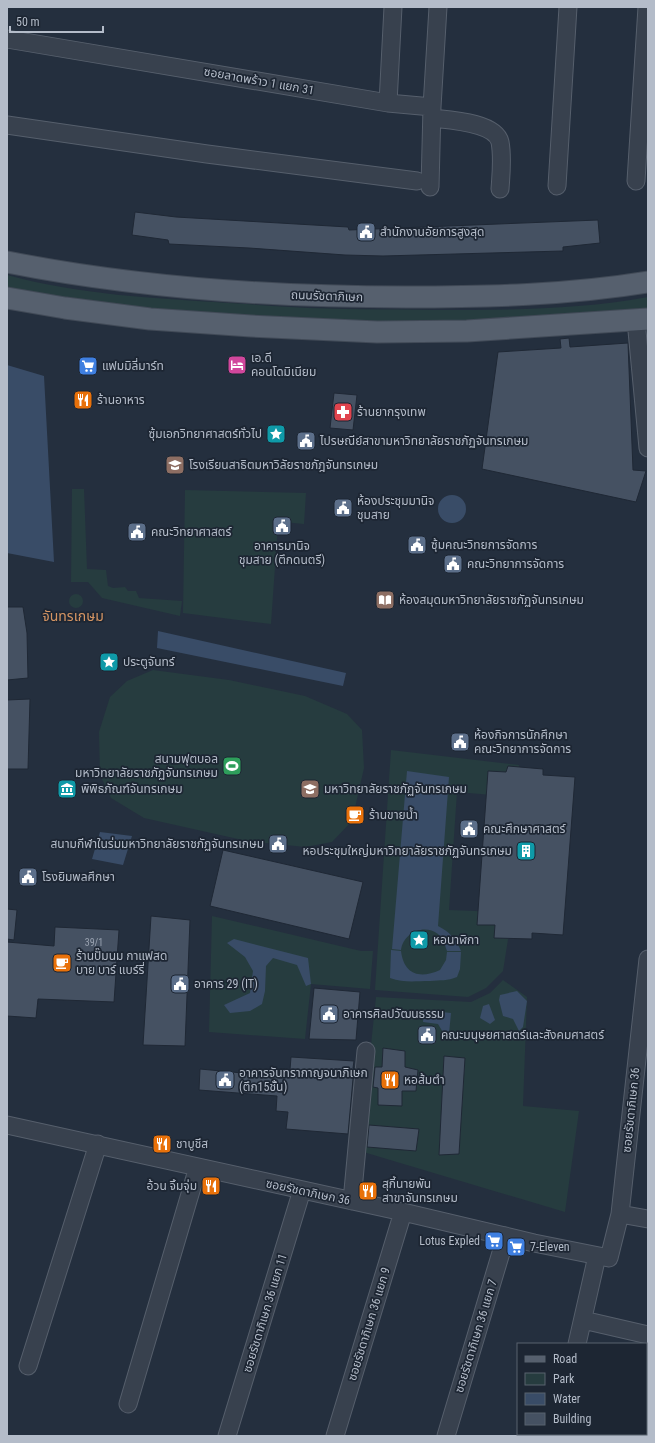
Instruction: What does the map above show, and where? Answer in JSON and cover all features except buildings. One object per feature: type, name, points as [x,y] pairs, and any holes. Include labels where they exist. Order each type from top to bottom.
[{"type":"main road","name":"ถนนรัชดาภิเษก","points":[[7,262],[62,273],[131,282],[265,294],[349,297],[448,297],[543,294],[620,287],[648,282]]},
{"type":"main road","points":[[7,298],[65,308],[150,319],[251,326],[377,332],[467,331],[642,320]]},
{"type":"street","points":[[388,103],[393,7]]},
{"type":"street","points":[[7,125],[424,184],[432,112],[438,7]]},
{"type":"street","points":[[557,186],[568,7]]},
{"type":"street","points":[[636,181],[647,7]]},
{"type":"street","name":"ซอยลาดพร้าว 1 แยก 31","points":[[7,39],[388,103],[432,112],[472,123],[490,130],[499,141],[502,160],[500,189]]},
{"type":"street","points":[[642,320],[648,448]]},
{"type":"street","name":"ซอยรัชดาภิเษก 36","points":[[577,1343],[603,1257],[620,1214],[648,959]]},
{"type":"street","points":[[352,1201],[366,1051]]},
{"type":"street","name":"ซอยรัชดาภิเษก 36","points":[[7,1125],[603,1257]]},
{"type":"street","points":[[28,1366],[98,1144]]},
{"type":"street","points":[[128,1404],[198,1167]]},
{"type":"street","name":"ซอยรัชดาภิเษก 36 แยก 11","points":[[227,1436],[302,1190]]},
{"type":"street","name":"ซอยรัชดาภิเษก 36 แยก 9","points":[[336,1436],[403,1212]]},
{"type":"street","points":[[620,1214],[648,1219]]},
{"type":"street","name":"ซอยรัชดาภิเษก 36 แยก 7","points":[[446,1436],[506,1236]]},
{"type":"street","points":[[583,1320],[648,1334]]},
{"type":"green space","points":[[7,275],[34,282],[117,295],[282,307],[435,310],[515,309],[595,305],[648,297],[648,312],[587,317],[357,324],[92,305],[7,290]]},
{"type":"green space","points":[[72,489],[84,489],[87,569],[106,570],[108,586],[113,588],[125,587],[128,591],[136,591],[139,598],[182,601],[180,616],[102,598],[88,582],[71,582]]},
{"type":"green space","points":[[185,490],[306,493],[304,524],[284,522],[278,524],[271,624],[183,613]]},
{"type":"green space","points":[[73,594],[79,594],[83,598],[83,604],[79,608],[73,608],[69,604],[69,598]]},
{"type":"green space","points":[[153,670],[229,680],[305,696],[347,714],[362,730],[364,768],[352,821],[332,842],[305,847],[247,841],[144,818],[111,798],[100,775],[99,732],[110,697],[127,681]]},
{"type":"green space","points":[[391,750],[519,765],[516,797],[457,792],[449,910],[502,912],[509,933],[503,971],[486,988],[468,997],[375,990]]},
{"type":"green space","points":[[212,916],[361,951],[373,951],[370,989],[311,984],[305,1039],[209,1032]]},
{"type":"green space","points":[[503,980],[527,997],[523,1106],[579,1111],[565,1212],[360,1151],[376,997],[471,1002],[490,993]]},
{"type":"water","points":[[7,365],[44,376],[54,562],[7,553]]},
{"type":"water","points":[[452,495],[462,499],[466,509],[462,519],[452,523],[442,519],[438,509],[442,499]]},
{"type":"water","points":[[158,631],[346,673],[343,686],[157,648]]},
{"type":"water","points":[[407,771],[449,777],[438,926],[452,936],[457,942],[461,951],[447,951],[443,940],[438,934],[427,929],[410,935],[403,944],[401,950],[392,949]]},
{"type":"water","points":[[100,832],[132,836],[123,865],[92,859]]},
{"type":"water","points":[[234,939],[308,958],[311,984],[306,986],[297,965],[273,958],[266,966],[265,991],[262,1004],[250,1011],[230,1013],[224,1005],[250,993],[253,971],[245,957],[227,943]]},
{"type":"water","points":[[391,950],[401,951],[403,959],[409,970],[420,974],[433,973],[440,970],[446,960],[447,952],[461,952],[460,969],[457,977],[447,980],[395,980],[390,978]]},
{"type":"water","points":[[517,991],[527,1001],[523,1027],[519,1031],[513,1019],[503,1016],[499,1000],[500,995]]},
{"type":"water","points":[[489,1004],[495,1020],[490,1024],[480,1018],[483,1006]]},
{"type":"water","points":[[424,1010],[451,1013],[449,1034],[444,1034],[438,1024],[423,1022]]},
{"type":"place","name":"สำนักงานอัยการสูงสุด","points":[[366,232]]},
{"type":"place","name":"เอ.ดี คอนโดมิเนียม","points":[[237,365]]},
{"type":"place","name":"แฟมมิลี่มาร์ท","points":[[88,366]]},
{"type":"place","name":"ร้านอาหาร","points":[[83,400]]},
{"type":"place","name":"ร้านยากรุงเทพ","points":[[343,412]]},
{"type":"place","name":"ซุ้มเอกวิทยาศาสตร์ทั่วไป","points":[[276,434]]},
{"type":"place","name":"ไปรษณีย์สาขามหาวิทยาลัยราชภัฏจันทรเกษม","points":[[306,441]]},
{"type":"place","name":"โรงเรียนสาธิตมหาวิลัยราชภัฎจันทรเกษม","points":[[175,465]]},
{"type":"place","name":"ห้องประชุมมานิจ ชุมสาย","points":[[343,508]]},
{"type":"place","name":"อาคารมานิจ ชุมสาย (ตึกดนตรี)","points":[[282,526]]},
{"type":"place","name":"คณะวิทยาศาสตร์","points":[[137,532]]},
{"type":"place","name":"ซุ้มคณะวิทยการจัดการ","points":[[417,545]]},
{"type":"place","name":"คณะวิทยาการจัดการ","points":[[453,564]]},
{"type":"place","name":"ห้องสมุดมหาวิทยาลัยราชภัฏจันทรเกษม","points":[[385,600]]},
{"type":"place","name":"ประตูจันทร์","points":[[109,662]]},
{"type":"place","name":"ห้องกิจการนักศึกษา คณะวิทยาการจัดการ","points":[[460,742]]},
{"type":"place","name":"สนามฟุตบอล มหาวิทยาลัยราชภัฏจันทรเกษม","points":[[232,766]]},
{"type":"place","name":"พิพิธภัณฑ์จันทรเกษม","points":[[67,789]]},
{"type":"place","name":"มหาวิทยาลัยราชภัฏจันทรเกษม","points":[[310,789]]},
{"type":"place","name":"ร้านขายน้ำ","points":[[355,815]]},
{"type":"place","name":"คณะศึกษาศาสตร์","points":[[469,829]]},
{"type":"place","name":"สนามกีฬาในร่มมหาวิทยาลัยราชภัฏจันทรเกษม","points":[[278,844]]},
{"type":"place","name":"หอประชุมใหญ่มหาวิทยาลัยราชภัฏจันทรเกษม","points":[[526,851]]},
{"type":"place","name":"โรงยิมพลศึกษา","points":[[28,877]]},
{"type":"place","name":"หอนาฬิกา","points":[[419,940]]},
{"type":"place","name":"ร้านปั๊มนม กาแฟสด บาย บาร์ แบร์รี่","points":[[62,963]]},
{"type":"place","name":"อาคาร 29 (IT)","points":[[180,984]]},
{"type":"place","name":"อาคารศิลปวัฒนธรรม","points":[[329,1014]]},
{"type":"place","name":"คณะมนุษยศาสตร์และสังคมศาสตร์","points":[[427,1035]]},
{"type":"place","name":"อาคารจันทรากาญจนาภิเษก (ตึก15ชั้น)","points":[[225,1080]]},
{"type":"place","name":"หอส้มตำ","points":[[390,1080]]},
{"type":"place","name":"ชาบูชีส","points":[[162,1144]]},
{"type":"place","name":"อ้วน จิ้มจุ่ม","points":[[211,1186]]},
{"type":"place","name":"สุกี้นายพัน สาขาจันทรเกษม","points":[[368,1191]]},
{"type":"place","name":"Lotus Expled","points":[[494,1241]]},
{"type":"place","name":"7-Eleven","points":[[516,1247]]},
{"type":"district","name":"จันทรเกษม","points":[[73,616]]}]
